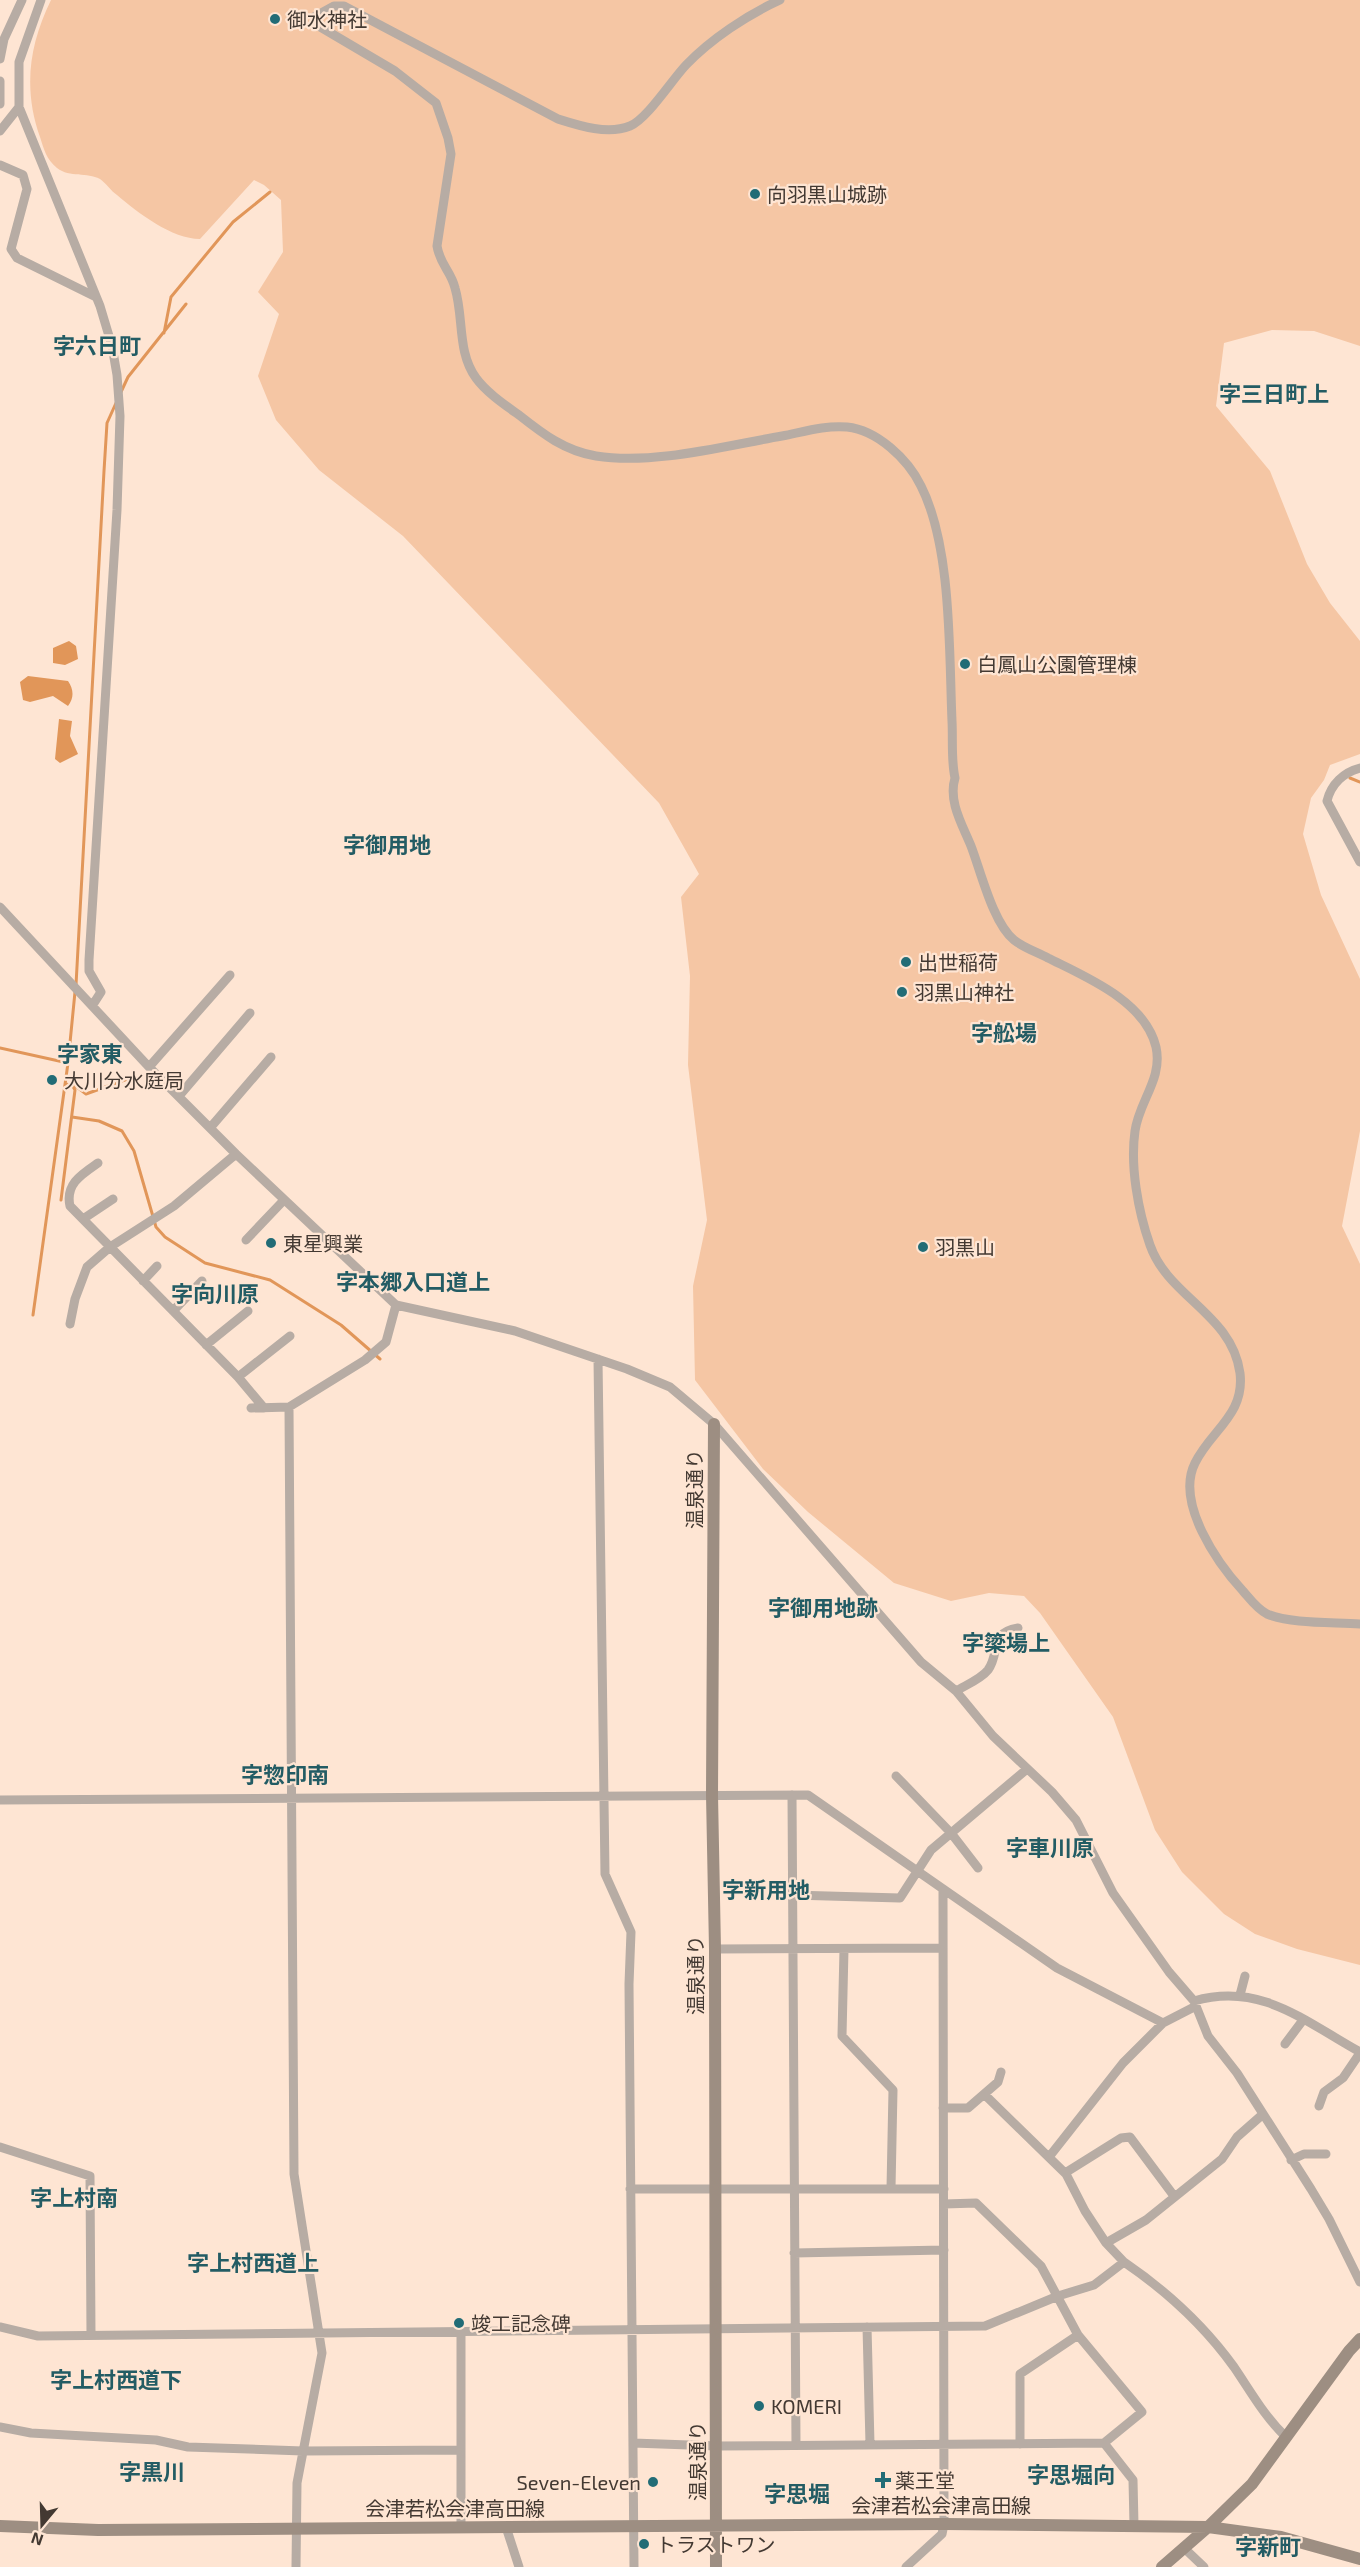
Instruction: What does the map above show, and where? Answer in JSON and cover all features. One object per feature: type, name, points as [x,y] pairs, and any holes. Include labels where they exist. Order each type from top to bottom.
[{"type":"main road","name":"温泉通り","points":[[714,1424],[712,1796],[717,2328],[716,2567]]},
{"type":"main road","points":[[1162,2567],[1252,2484],[1360,2339]]},
{"type":"main road","name":"会津若松会津高田線","points":[[0,2526],[99,2529],[296,2529],[1134,2524],[1208,2527],[1267,2534],[1360,2559]]},
{"type":"street","points":[[0,59],[3,39],[22,0]]},
{"type":"street","points":[[41,0],[19,62],[19,107],[96,297],[112,346],[120,416],[89,960],[89,971],[101,992],[89,1003]]},
{"type":"street","points":[[780,0],[705,46],[661,93],[644,117],[628,127],[616,129],[579,125],[558,119],[344,6],[334,6],[314,16],[317,25],[395,71],[436,103],[451,154],[440,226],[439,259],[456,289],[463,349],[476,378],[539,432],[558,444],[579,452],[613,458],[636,458],[722,446],[831,426],[849,427],[870,433],[884,443],[921,484],[930,507],[943,561],[955,778],[953,801],[1001,924],[1015,941],[1076,972],[1125,1003],[1141,1017],[1155,1045],[1157,1072],[1135,1128],[1137,1191],[1149,1244],[1160,1267],[1223,1329],[1234,1350],[1240,1374],[1241,1390],[1232,1415],[1193,1466],[1192,1500],[1199,1529],[1215,1556],[1260,1611],[1278,1618],[1360,1624]]},
{"type":"street","points":[[0,81],[0,104]]},
{"type":"street","points":[[0,131],[19,107]]},
{"type":"street","points":[[0,165],[23,175],[27,189],[11,249],[17,258],[96,297]]},
{"type":"street","points":[[1360,768],[1347,772],[1338,781],[1329,791],[1327,801],[1360,862]]},
{"type":"street","points":[[0,907],[149,1067],[236,1154],[396,1305],[515,1330],[598,1359],[670,1387],[714,1424],[921,1662],[956,1691],[993,1736],[1076,1820],[1113,1893],[1169,1972],[1195,2004],[1208,2036],[1237,2073],[1329,2219],[1360,2282]]},
{"type":"street","points":[[149,1067],[230,975]]},
{"type":"street","points":[[178,1096],[250,1013]]},
{"type":"street","points":[[210,1128],[271,1057]]},
{"type":"street","points":[[70,1324],[75,1299],[87,1267],[110,1247],[174,1206],[236,1154]]},
{"type":"street","points":[[98,1163],[74,1179],[68,1197],[70,1206],[238,1377],[264,1408]]},
{"type":"street","points":[[83,1219],[113,1199]]},
{"type":"street","points":[[246,1240],[284,1200]]},
{"type":"street","points":[[143,1281],[157,1266]]},
{"type":"street","points":[[173,1311],[202,1281]]},
{"type":"street","points":[[251,1407],[289,1407],[365,1360],[386,1342],[396,1305]]},
{"type":"street","points":[[206,1345],[248,1311]]},
{"type":"street","points":[[238,1377],[290,1336]]},
{"type":"street","points":[[598,1359],[602,1795],[605,1874],[631,1932],[630,2188],[634,2567]]},
{"type":"street","points":[[289,1407],[294,2174],[320,2333],[321,2366],[297,2483],[296,2567]]},
{"type":"street","points":[[956,1691],[984,1674],[990,1665],[999,1636],[1009,1629],[1018,1628]]},
{"type":"street","points":[[792,1895],[900,1898],[919,1872],[931,1850],[1027,1769]]},
{"type":"street","points":[[896,1776],[951,1833],[978,1868]]},
{"type":"street","points":[[792,1795],[796,2445]]},
{"type":"street","points":[[0,1800],[808,1795],[1057,1968],[1163,2023]]},
{"type":"street","points":[[906,2567],[942,2534],[944,2524],[943,1889]]},
{"type":"street","points":[[844,1948],[842,2036],[893,2090],[891,2188]]},
{"type":"street","points":[[715,1949],[942,1948]]},
{"type":"street","points":[[1240,1995],[1245,1976]]},
{"type":"street","points":[[1049,2157],[1124,2063],[1163,2023],[1215,1995],[1240,1995],[1265,2001],[1304,2020],[1360,2053],[1343,2078],[1324,2092],[1319,2106]]},
{"type":"street","points":[[1285,2044],[1304,2020]]},
{"type":"street","points":[[943,2108],[968,2108],[998,2082],[1001,2072]]},
{"type":"street","points":[[985,2095],[1065,2174],[1106,2242],[1124,2262],[1157,2284],[1193,2317],[1234,2368],[1270,2422],[1286,2438]]},
{"type":"street","points":[[1106,2242],[1146,2220],[1222,2159],[1237,2137],[1262,2115]]},
{"type":"street","points":[[1065,2174],[1121,2138],[1130,2137],[1174,2196]]},
{"type":"street","points":[[0,2146],[90,2176],[91,2335]]},
{"type":"street","points":[[1291,2160],[1304,2154],[1326,2154]]},
{"type":"street","points":[[630,2188],[944,2189]]},
{"type":"street","points":[[633,2443],[717,2446],[1104,2443],[1142,2412],[1078,2335],[1041,2266],[976,2204],[944,2204]]},
{"type":"street","points":[[794,2253],[944,2250]]},
{"type":"street","points":[[0,2327],[38,2336],[794,2326],[985,2326],[1058,2296],[1094,2285],[1124,2262]]},
{"type":"street","points":[[867,2327],[870,2444]]},
{"type":"street","points":[[461,2331],[461,2527]]},
{"type":"street","points":[[1020,2444],[1020,2374],[1078,2335]]},
{"type":"street","points":[[0,2427],[31,2433],[156,2440],[188,2447],[303,2451],[461,2450]]},
{"type":"street","points":[[1104,2443],[1132,2480],[1134,2524]]},
{"type":"street","points":[[506,2527],[519,2567]]},
{"type":"street","points":[[1184,2548],[1204,2567]]},
{"type":"shaded area","points":[[51,0],[1360,0],[1360,346],[1314,331],[1272,330],[1224,343],[1216,406],[1270,471],[1307,564],[1330,603],[1360,641],[1360,754],[1330,765],[1324,780],[1311,798],[1303,834],[1321,895],[1360,979],[1360,1131],[1342,1226],[1360,1264],[1360,1965],[1297,1949],[1255,1934],[1224,1914],[1182,1872],[1155,1830],[1113,1717],[1040,1613],[1024,1596],[989,1593],[951,1601],[894,1583],[808,1512],[763,1469],[695,1380],[693,1286],[707,1220],[688,1065],[690,976],[681,897],[699,874],[659,803],[403,536],[319,470],[276,420],[258,376],[279,314],[258,292],[283,252],[281,200],[264,185],[254,180],[200,239],[189,238],[167,230],[145,217],[100,179],[62,171],[50,161],[44,150],[35,119],[30,84],[33,50]]},
{"type":"shaded area","points":[[69,641],[76,646],[78,659],[65,665],[53,663],[53,648]]},
{"type":"shaded area","points":[[28,676],[68,681],[72,694],[68,706],[53,696],[30,702],[23,700],[20,682]]},
{"type":"shaded area","points":[[59,719],[72,721],[70,736],[78,754],[60,763],[55,759]]},
{"type":"waterway","points":[[164,333],[171,297],[233,222],[270,192]]},
{"type":"waterway","points":[[121,392],[128,377],[186,304]]},
{"type":"waterway","points":[[76,985],[107,423],[116,403]]},
{"type":"waterway","points":[[1350,778],[1360,782]]},
{"type":"waterway","points":[[0,1048],[68,1063],[75,992]]},
{"type":"waterway","points":[[33,1315],[68,1063]]},
{"type":"waterway","points":[[73,1084],[86,1094],[133,1077]]},
{"type":"waterway","points":[[61,1200],[75,1090],[72,1085],[65,1084]]},
{"type":"waterway","points":[[72,1117],[99,1121],[122,1131],[134,1151],[156,1227],[165,1237],[205,1263],[270,1280],[341,1325],[380,1359]]},
{"type":"place","name":"御水神社","points":[[275,19]]},
{"type":"place","name":"向羽黒山城跡","points":[[755,194]]},
{"type":"place","name":"白鳳山公園管理棟","points":[[965,664]]},
{"type":"place","name":"出世稲荷","points":[[906,962]]},
{"type":"place","name":"羽黒山神社","points":[[902,992]]},
{"type":"place","name":"大川分水庭局","points":[[52,1080]]},
{"type":"place","name":"東星興業","points":[[271,1243]]},
{"type":"place","name":"羽黒山","points":[[923,1247]]},
{"type":"place","name":"竣工記念碑","points":[[459,2323]]},
{"type":"place","name":"KOMERI","points":[[759,2406]]},
{"type":"place","name":"薬王堂","points":[[883,2480]]},
{"type":"place","name":"Seven-Eleven","points":[[653,2482]]},
{"type":"place","name":"トラストワン","points":[[644,2544]]},
{"type":"district","name":"字六日町","points":[[97,345]]},
{"type":"district","name":"字三日町上","points":[[1274,393]]},
{"type":"district","name":"字御用地","points":[[387,844]]},
{"type":"district","name":"字舩場","points":[[1004,1032]]},
{"type":"district","name":"字家東","points":[[90,1053]]},
{"type":"district","name":"字本郷入口道上","points":[[413,1281]]},
{"type":"district","name":"字向川原","points":[[215,1293]]},
{"type":"district","name":"字御用地跡","points":[[823,1607]]},
{"type":"district","name":"字簗場上","points":[[1006,1642]]},
{"type":"district","name":"字惣印南","points":[[285,1774]]},
{"type":"district","name":"字車川原","points":[[1050,1847]]},
{"type":"district","name":"字新用地","points":[[766,1889]]},
{"type":"district","name":"字上村南","points":[[74,2197]]},
{"type":"district","name":"字上村西道上","points":[[253,2262]]},
{"type":"district","name":"字上村西道下","points":[[116,2379]]},
{"type":"district","name":"字黒川","points":[[152,2471]]},
{"type":"district","name":"字思堀向","points":[[1071,2474]]},
{"type":"district","name":"字思堀","points":[[797,2493]]},
{"type":"district","name":"字新町","points":[[1268,2546]]}]
